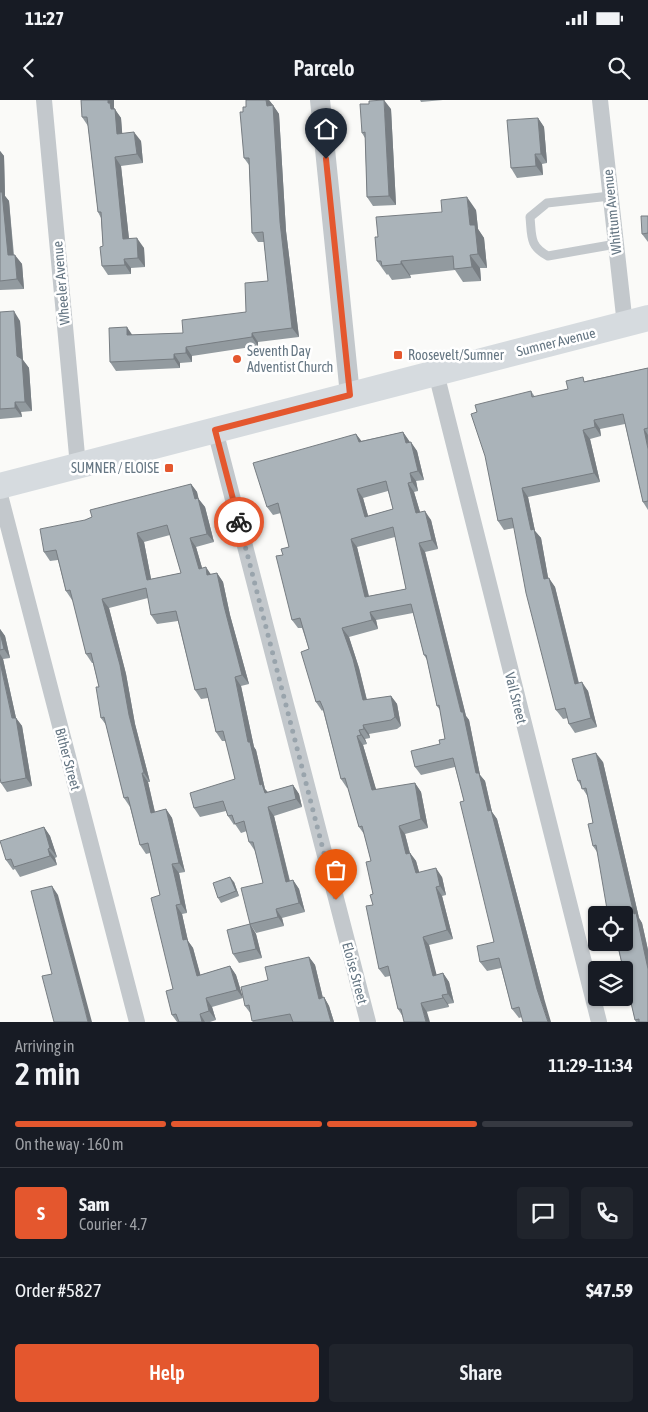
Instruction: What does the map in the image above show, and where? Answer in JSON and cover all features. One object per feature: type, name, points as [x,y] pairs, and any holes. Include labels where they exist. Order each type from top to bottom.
[{"type":"main road","name":"Sumner Avenue","points":[[0,486],[636,321]]},
{"type":"street","name":"Wheeler Avenue","points":[[44,100],[78,466]]},
{"type":"street","points":[[320,100],[350,395]]},
{"type":"street","name":"Whittum Avenue","points":[[600,100],[616,244],[636,321]]},
{"type":"street","name":"Vail Street","points":[[436,373],[599,1022]]},
{"type":"street","name":"Eloise Street","points":[[215,430],[368,1022]]},
{"type":"street","name":"Bither Street","points":[[0,495],[137,1022]]},
{"type":"lane","points":[[610,196],[547,203],[530,217],[533,244],[537,251],[548,256],[616,244]]},
{"type":"building","points":[[81,100],[108,100],[111,109],[115,109],[117,134],[134,132],[137,154],[115,157],[123,239],[137,238],[138,258],[124,259],[125,265],[102,266],[100,247],[103,246],[101,212],[98,212],[87,117],[82,117]]},
{"type":"building","points":[[246,100],[266,100],[267,106],[273,105],[280,222],[292,328],[252,333],[252,337],[186,347],[186,353],[174,354],[174,359],[110,362],[109,328],[127,327],[127,335],[183,333],[182,320],[246,312],[245,283],[268,281],[263,232],[252,233],[249,158],[244,158],[240,112],[243,112],[243,107],[246,107]]},
{"type":"building","points":[[384,100],[389,196],[367,197],[365,132],[362,133],[360,104]]},
{"type":"building","points":[[538,118],[541,154],[535,154],[536,166],[511,168],[507,120]]},
{"type":"building","points":[[0,192],[2,192],[8,255],[15,255],[17,279],[0,281]]},
{"type":"building","points":[[467,197],[470,225],[475,225],[478,254],[470,255],[472,267],[454,269],[453,256],[401,261],[401,264],[382,266],[381,261],[377,261],[375,237],[378,237],[376,217],[442,212],[441,200]]},
{"type":"building","points":[[641,216],[648,216],[648,233],[642,234]]},
{"type":"building","points":[[14,311],[17,356],[22,359],[25,402],[15,402],[15,408],[0,409],[0,312]]},
{"type":"building","points":[[648,368],[648,428],[644,429],[648,449],[648,501],[643,502],[623,414],[594,420],[595,427],[583,430],[594,473],[522,488],[531,530],[534,529],[544,579],[549,578],[575,684],[582,682],[591,718],[569,724],[565,708],[556,710],[526,593],[512,518],[498,521],[485,456],[471,414],[477,412],[475,405],[531,391],[532,397],[568,389],[566,381],[583,377],[584,382]]},
{"type":"building","points":[[403,432],[406,443],[411,442],[418,471],[410,473],[412,482],[408,483],[416,513],[425,511],[432,540],[419,543],[461,712],[463,712],[476,773],[479,773],[488,811],[491,810],[537,989],[548,1022],[523,1022],[519,1007],[512,1009],[499,958],[480,962],[477,946],[494,942],[460,802],[464,801],[453,758],[415,767],[411,751],[440,744],[439,740],[445,739],[439,705],[437,706],[426,655],[424,655],[411,604],[370,612],[372,620],[342,628],[353,659],[363,700],[391,696],[395,717],[391,720],[363,725],[364,729],[359,730],[361,735],[357,736],[372,790],[415,783],[421,819],[399,826],[406,854],[410,853],[416,873],[436,868],[440,886],[436,887],[447,930],[423,937],[433,976],[443,973],[448,994],[442,995],[443,998],[421,1003],[426,1022],[404,1022],[401,1009],[398,1009],[388,966],[379,969],[366,906],[373,905],[370,895],[373,894],[366,862],[371,861],[362,826],[359,827],[345,778],[341,779],[323,708],[320,701],[316,702],[301,652],[309,649],[300,618],[292,620],[276,556],[283,555],[281,549],[289,547],[278,503],[267,507],[253,463],[356,434],[359,442]],"holes":[[[386,481],[393,509],[365,517],[357,489]],[[393,527],[406,589],[365,597],[351,539]]]},
{"type":"building","points":[[191,484],[195,499],[198,498],[207,534],[190,538],[199,569],[206,567],[207,575],[217,573],[242,675],[235,677],[248,742],[250,742],[260,785],[262,784],[265,793],[293,785],[296,799],[268,807],[286,882],[293,880],[299,903],[276,909],[278,917],[250,924],[241,888],[263,883],[253,842],[249,842],[244,821],[235,824],[232,815],[228,816],[223,801],[194,808],[190,793],[235,779],[223,731],[216,732],[206,688],[195,690],[176,611],[151,615],[146,588],[102,599],[120,665],[151,813],[166,809],[179,863],[172,864],[181,904],[176,905],[183,940],[187,939],[197,976],[230,966],[237,990],[206,998],[209,1011],[200,1014],[202,1022],[179,1022],[176,1014],[172,1015],[166,991],[173,989],[151,898],[160,895],[148,843],[140,845],[128,797],[124,798],[104,717],[101,718],[96,687],[99,687],[91,653],[86,654],[70,590],[66,591],[56,550],[44,552],[40,529],[85,520],[92,517],[90,510]],"holes":[[[167,525],[181,573],[147,580],[137,533]]]},
{"type":"building","points":[[0,633],[4,649],[0,650]]},
{"type":"building","points":[[0,662],[12,718],[16,718],[26,778],[1,783],[0,778]]},
{"type":"building","points":[[596,753],[632,906],[606,906],[596,845],[593,846],[588,824],[593,823],[586,788],[582,789],[580,780],[578,781],[572,759]]},
{"type":"building","points":[[44,827],[50,848],[48,849],[50,856],[14,867],[11,859],[6,860],[0,841]]},
{"type":"building","points":[[230,877],[236,891],[218,898],[213,883]]},
{"type":"building","points":[[52,886],[88,1022],[54,1022],[42,976],[52,974],[31,891]]},
{"type":"building","points":[[633,910],[634,914],[636,913],[648,969],[648,1022],[639,1022],[639,1019],[635,1020],[632,1006],[633,961],[621,961],[619,951],[633,951]]},
{"type":"building","points":[[250,924],[256,949],[233,954],[227,930]]},
{"type":"building","points":[[309,957],[319,999],[324,997],[331,1022],[293,1022],[290,1014],[252,1021],[249,1005],[245,1006],[241,987],[268,980],[265,967]]},
{"type":"way so far","points":[[239,522],[336,900]]},
{"type":"place","name":"Roosevelt/Sumner","points":[[398,355]]},
{"type":"place","name":"Seventh Day Adventist Church","points":[[237,359]]},
{"type":"place","name":"SUMNER / ELOISE","points":[[169,468]]},
{"type":"route","points":[[239,522],[215,430],[350,395],[326,159]]}]
